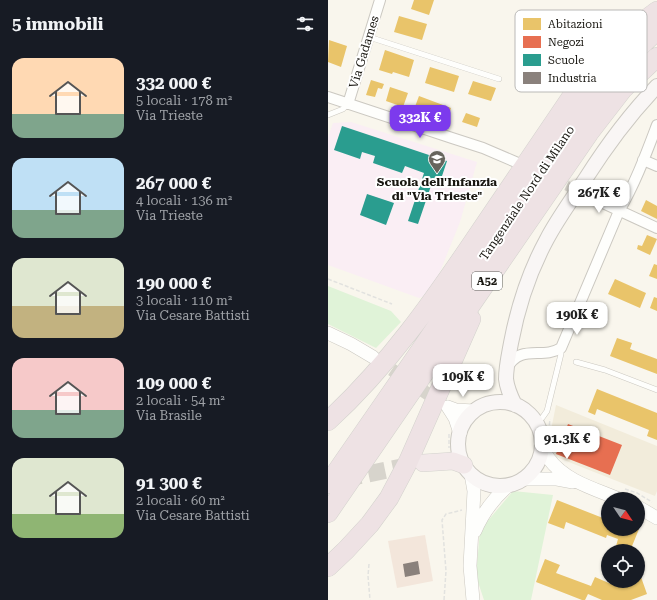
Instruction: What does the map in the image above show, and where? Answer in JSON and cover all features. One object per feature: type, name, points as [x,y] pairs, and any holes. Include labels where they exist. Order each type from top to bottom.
[{"type":"highway","name":"A52","points":[[647,19],[657,11]]},
{"type":"highway","name":"Tangenziale Nord di Milano","points":[[647,40],[657,31]]},
{"type":"highway","name":"Tangenziale Nord di Milano","points":[[647,66],[657,57]]},
{"type":"highway","name":"A52","points":[[328,422],[380,367],[433,301],[575,92]]},
{"type":"highway","name":"Tangenziale Nord di Milano","points":[[328,484],[477,268],[574,123],[598,92]]},
{"type":"highway","name":"Tangenziale Nord di Milano","points":[[328,513],[589,133],[621,92]]},
{"type":"highway","points":[[328,567],[370,524],[389,498],[408,462],[490,276]]},
{"type":"highway","points":[[423,463],[461,467]]},
{"type":"main road","points":[[515,405],[510,395],[507,373],[514,323],[535,264],[547,239],[561,216],[620,129],[657,86]]},
{"type":"main road","points":[[491,403],[507,373]]},
{"type":"main road","points":[[506,402],[528,412],[536,422],[541,434],[542,446],[538,462],[532,471],[523,479],[509,485],[496,486],[483,482],[461,467],[458,444],[454,431],[474,411],[491,403],[506,402]]},
{"type":"street","name":"Via Gadames","points":[[348,104],[380,0]]},
{"type":"street","points":[[328,97],[483,148],[518,163]]},
{"type":"street","points":[[507,373],[513,359],[521,354],[556,351],[561,348],[619,211],[628,195],[657,124]]},
{"type":"street","points":[[643,160],[657,166]]},
{"type":"street","points":[[590,197],[657,228]]},
{"type":"street","points":[[328,333],[351,344],[372,357]]},
{"type":"street","points":[[454,431],[455,418],[448,407],[456,410],[474,411]]},
{"type":"street","points":[[542,446],[549,459],[567,476],[581,484],[601,492]]},
{"type":"street","points":[[461,467],[474,491],[470,566],[473,600]]},
{"type":"street","points":[[523,479],[557,479],[581,484]]},
{"type":"street","points":[[471,542],[484,513],[495,497],[509,485]]},
{"type":"street","points":[[645,510],[656,516]]},
{"type":"lane","points":[[369,37],[499,79]]},
{"type":"lane","points":[[328,115],[343,109],[348,104]]},
{"type":"lane","points":[[536,422],[542,418],[546,411],[561,354],[561,348]]},
{"type":"lane","points":[[576,362],[605,370],[657,390]]},
{"type":"path","points":[[328,279],[392,304]]},
{"type":"path","points":[[454,431],[461,467]]},
{"type":"path","points":[[444,600],[446,571],[442,520],[446,514],[474,507]]},
{"type":"path","points":[[369,564],[368,576],[370,600]]},
{"type":"shaded area","points":[[351,122],[477,162],[460,222],[431,294],[419,298],[328,265],[328,137],[333,123]]},
{"type":"shaded area","points":[[556,405],[657,446],[657,491],[655,496],[556,457],[549,440]]},
{"type":"shaded area","points":[[425,535],[433,581],[397,588],[388,541]]},
{"type":"green space","points":[[328,286],[391,311],[401,322],[376,348],[328,324]]},
{"type":"green space","points":[[513,491],[553,495],[531,600],[484,600],[476,576],[480,530]]},
{"type":"building: Abitazioni","points":[[414,0],[434,0],[429,15],[411,9]]},
{"type":"building: Abitazioni","points":[[399,16],[427,24],[422,40],[394,32]]},
{"type":"building: Abitazioni","points":[[329,40],[347,46],[341,67],[328,62]]},
{"type":"building: Abitazioni","points":[[385,50],[414,60],[409,77],[393,72],[392,74],[379,70]]},
{"type":"building: Abitazioni","points":[[430,67],[459,76],[454,92],[425,83]]},
{"type":"building: Abitazioni","points":[[371,80],[384,84],[382,89],[378,88],[375,97],[366,95]]},
{"type":"building: Abitazioni","points":[[473,81],[496,88],[491,101],[468,94]]},
{"type":"building: Abitazioni","points":[[390,87],[408,93],[403,107],[386,101]]},
{"type":"building: Abitazioni","points":[[419,96],[451,108],[446,123],[413,112]]},
{"type":"building: Abitazioni","points":[[466,113],[480,118],[477,127],[462,122]]},
{"type":"building: Abitazioni","points":[[646,200],[657,206],[657,219],[641,211]]},
{"type":"building: Abitazioni","points":[[647,235],[657,239],[650,255],[637,249],[638,245],[642,246]]},
{"type":"building: Abitazioni","points":[[654,264],[657,265],[657,279],[649,276]]},
{"type":"building: Abitazioni","points":[[615,279],[646,293],[640,308],[608,294]]},
{"type":"building: Abitazioni","points":[[654,297],[657,298],[657,311],[650,308]]},
{"type":"building: Abitazioni","points":[[617,338],[632,343],[630,349],[657,359],[657,374],[610,356]]},
{"type":"building: Abitazioni","points":[[597,389],[657,413],[657,440],[647,436],[649,430],[597,409],[595,415],[588,412]]},
{"type":"building: Abitazioni","points":[[557,500],[601,517],[601,536],[566,522],[564,529],[548,523]]},
{"type":"building: Abitazioni","points":[[610,536],[636,536],[633,544],[617,544],[618,539]]},
{"type":"building: Abitazioni","points":[[545,559],[560,565],[556,573],[591,586],[595,577],[601,580],[601,588],[645,588],[647,594],[631,600],[602,600],[588,594],[585,600],[582,600],[536,582]]},
{"type":"building: Negozi","points":[[568,424],[622,445],[610,475],[556,454]]},
{"type":"building: Scuole","points":[[342,126],[447,161],[440,182],[433,180],[418,224],[408,221],[424,173],[405,166],[402,173],[373,163],[375,156],[362,152],[360,159],[334,150]]},
{"type":"building: Scuole","points":[[367,194],[394,203],[386,225],[360,215]]},
{"type":"building: Industria","points":[[418,561],[420,574],[405,577],[403,564]]},
{"type":"tunnel","points":[[553,179],[590,197]]},
{"type":"tunnel","points":[[376,359],[443,404]]},
{"type":"tunnel","points":[[344,479],[416,464]]},
{"type":"place","name":"Scuola dell'Infanzia di \"Via Trieste\"","points":[[437,174]]}]
